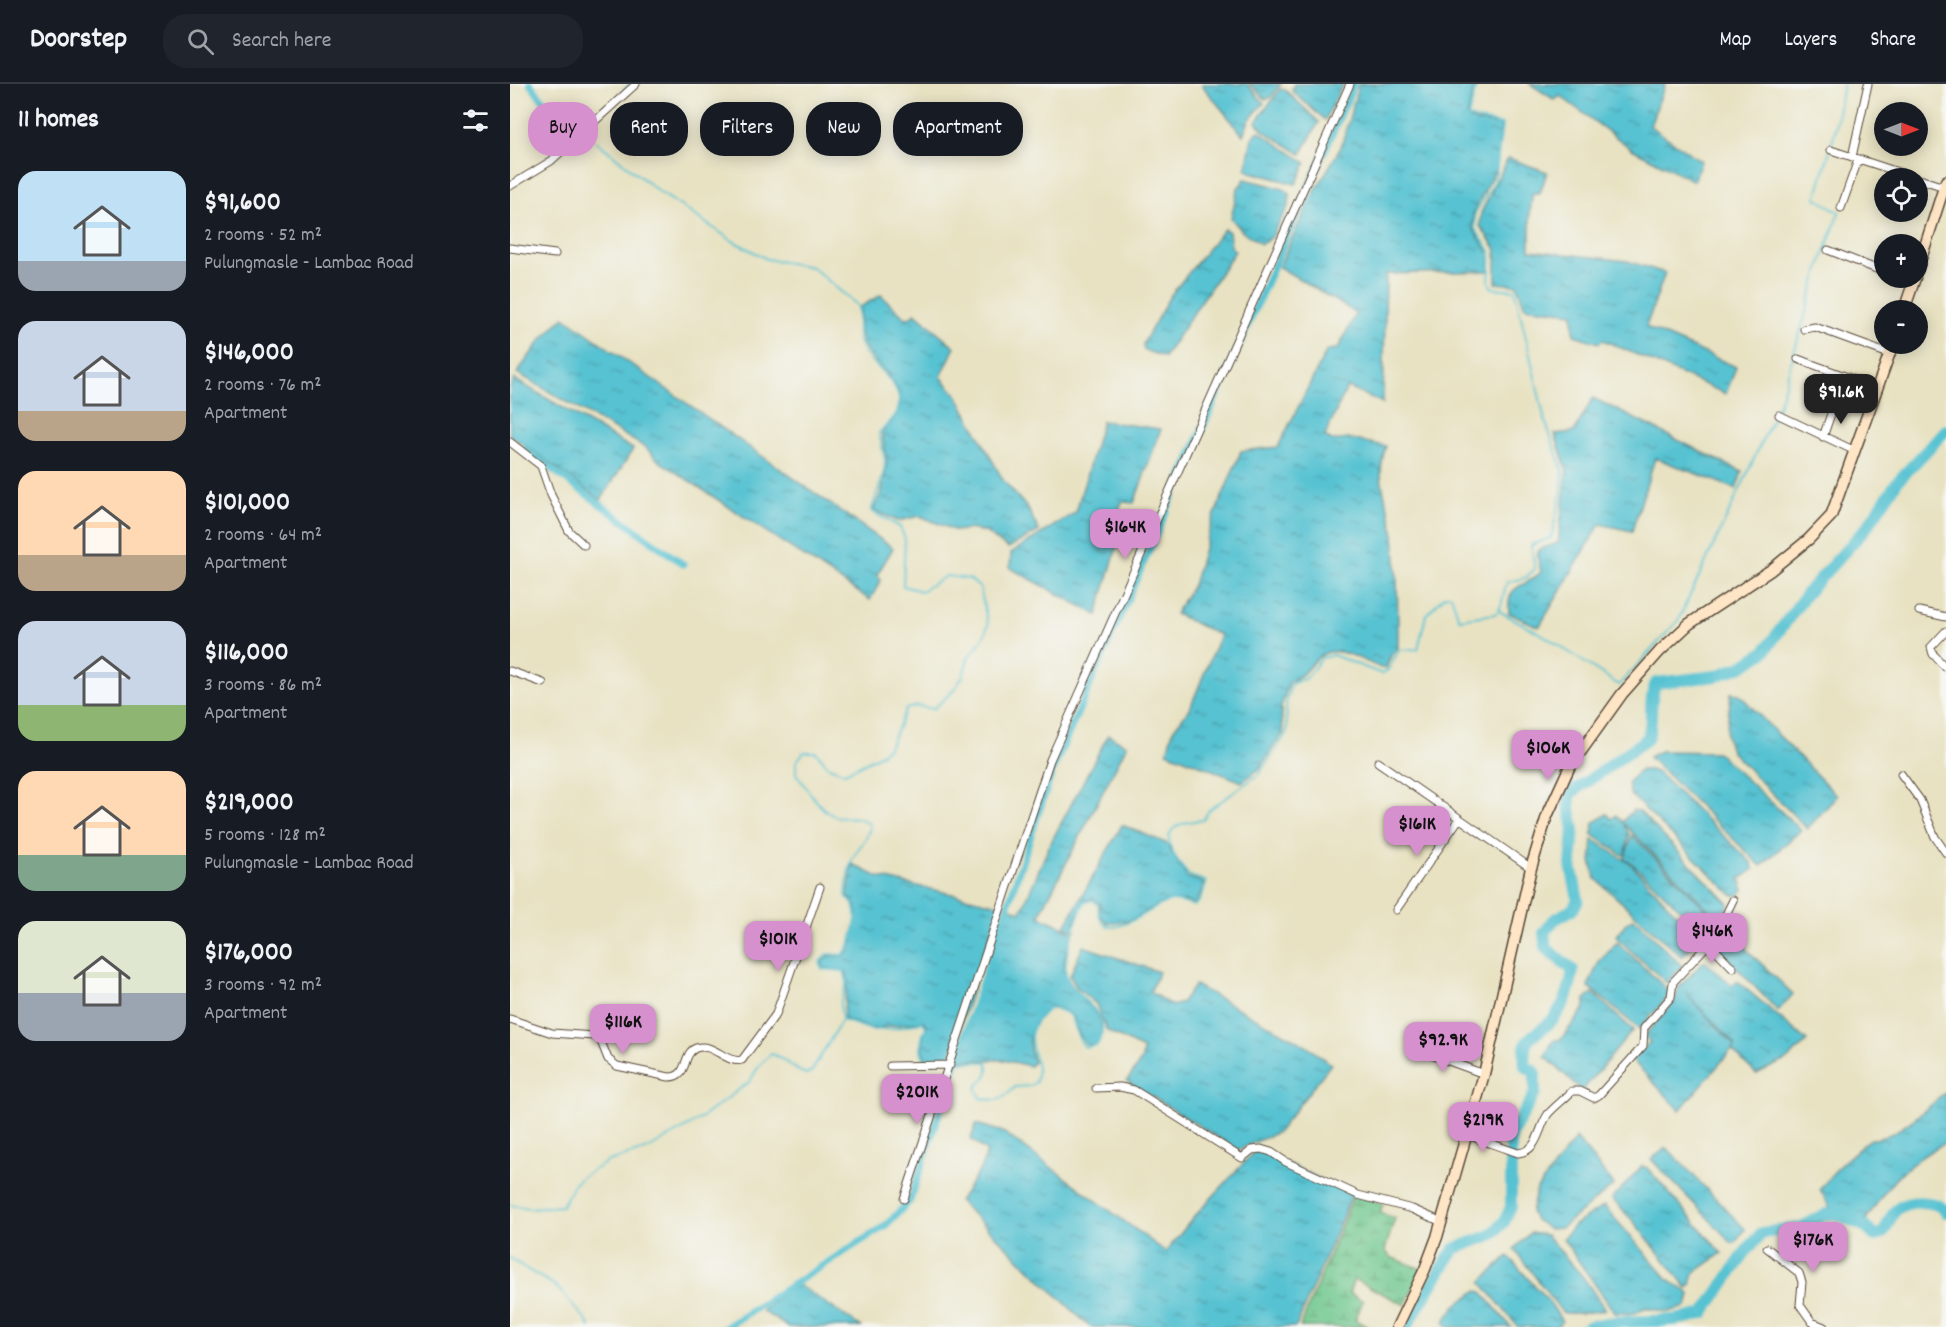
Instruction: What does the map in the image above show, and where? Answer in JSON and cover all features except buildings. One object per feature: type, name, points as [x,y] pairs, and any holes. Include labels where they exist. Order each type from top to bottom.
[{"type":"street","points":[[510,186],[551,161],[636,84]]},
{"type":"street","points":[[904,1199],[1050,760],[1350,84]]},
{"type":"street","points":[[1841,208],[1855,159],[1869,84]]},
{"type":"street","points":[[1831,150],[1945,184],[1928,236]]},
{"type":"street","points":[[510,248],[555,254]]},
{"type":"street","points":[[1828,250],[1874,269]]},
{"type":"street","points":[[1804,329],[1815,327],[1874,344]]},
{"type":"street","points":[[1397,1327],[1425,1269],[1442,1222],[1484,1074],[1531,868],[1547,816],[1569,768],[1622,694],[1660,651],[1689,624],[1771,570],[1822,527],[1836,506],[1889,354]]},
{"type":"street","points":[[1798,359],[1878,388]]},
{"type":"street","points":[[1823,437],[1834,405]]},
{"type":"street","points":[[1779,415],[1855,451]]},
{"type":"street","points":[[510,442],[541,466],[551,495],[569,531],[584,545]]},
{"type":"street","points":[[1919,611],[1946,617]]},
{"type":"street","points":[[1946,631],[1931,647],[1933,654],[1946,668]]},
{"type":"street","points":[[510,671],[543,683]]},
{"type":"street","points":[[1378,762],[1531,868]]},
{"type":"street","points":[[1901,774],[1920,800],[1935,837],[1946,853]]},
{"type":"street","points":[[1396,910],[1459,819]]},
{"type":"street","points":[[510,1019],[552,1033],[594,1036],[600,1039],[609,1059],[617,1066],[669,1077],[675,1077],[684,1071],[691,1051],[697,1048],[708,1048],[733,1060],[742,1060],[776,1014],[820,887]]},
{"type":"street","points":[[1467,1136],[1518,1153],[1528,1151],[1550,1113],[1572,1091],[1580,1091],[1596,1098],[1620,1075],[1645,1044],[1643,1031],[1671,997],[1673,982],[1709,943],[1721,926],[1733,900]]},
{"type":"street","points":[[1709,943],[1733,968]]},
{"type":"street","points":[[1413,1048],[1484,1074]]},
{"type":"street","points":[[890,1066],[952,1060]]},
{"type":"street","points":[[1096,1088],[1127,1087],[1134,1090],[1242,1158],[1252,1150],[1261,1149],[1271,1152],[1286,1162],[1358,1195],[1412,1209],[1442,1222]]},
{"type":"street","points":[[1767,1248],[1799,1273],[1802,1282],[1800,1305],[1812,1322],[1824,1327]]},
{"type":"green space","points":[[1354,1195],[1383,1204],[1380,1213],[1395,1218],[1385,1250],[1390,1257],[1422,1269],[1405,1305],[1354,1279],[1349,1293],[1363,1301],[1355,1320],[1368,1327],[1300,1327]]},
{"type":"water","points":[[1201,84],[1247,84],[1264,103],[1250,119],[1243,135]]},
{"type":"water","points":[[1250,84],[1281,84],[1270,98],[1265,99]]},
{"type":"water","points":[[1294,84],[1343,84],[1325,120],[1292,91]]},
{"type":"water","points":[[1359,84],[1475,84],[1467,117],[1474,121],[1501,125],[1497,167],[1473,213],[1473,229],[1490,254],[1489,271],[1386,274],[1383,403],[1347,387],[1325,436],[1332,441],[1349,439],[1386,446],[1381,471],[1394,536],[1398,648],[1391,655],[1386,668],[1343,653],[1328,652],[1317,658],[1300,676],[1289,682],[1281,707],[1283,733],[1259,769],[1242,782],[1167,752],[1173,730],[1190,708],[1220,635],[1175,614],[1193,585],[1213,519],[1241,451],[1278,447],[1327,350],[1338,349],[1356,313],[1279,267],[1311,198],[1341,147]]},
{"type":"water","points":[[1530,84],[1665,84],[1650,126],[1701,161],[1694,181],[1632,149],[1560,96],[1555,100]]},
{"type":"water","points":[[1280,89],[1285,90],[1319,122],[1301,154],[1264,131],[1256,122]]},
{"type":"water","points":[[1259,131],[1306,163],[1296,184],[1246,169],[1252,138]]},
{"type":"water","points":[[1508,158],[1547,172],[1540,193],[1533,193],[1530,211],[1530,250],[1627,261],[1665,273],[1646,327],[1736,367],[1726,394],[1603,340],[1599,343],[1574,335],[1573,313],[1525,307],[1517,285],[1496,283],[1496,249],[1480,226],[1481,213]]},
{"type":"water","points":[[1245,179],[1284,189],[1290,194],[1289,205],[1271,238],[1261,244],[1242,231],[1231,218],[1238,188]]},
{"type":"water","points":[[1224,229],[1229,232],[1231,247],[1235,251],[1164,357],[1144,350],[1143,344],[1170,296]]},
{"type":"water","points":[[881,295],[904,317],[910,318],[915,313],[955,347],[941,377],[957,395],[1003,480],[1028,509],[1039,531],[1008,548],[985,532],[969,529],[956,531],[920,516],[898,521],[873,510],[882,491],[887,461],[882,433],[897,414],[900,401],[895,384],[870,355],[861,338],[860,307]]},
{"type":"water","points":[[564,317],[893,548],[877,575],[881,580],[870,600],[659,461],[645,447],[517,373],[541,340]]},
{"type":"water","points":[[514,379],[633,449],[601,500],[510,435],[510,388]]},
{"type":"water","points":[[1593,398],[1742,472],[1736,489],[1655,458],[1632,531],[1600,524],[1539,627],[1509,613],[1510,596],[1518,587],[1541,572],[1537,554],[1540,549],[1558,543],[1567,471],[1555,434],[1574,432]]},
{"type":"water","points":[[1102,421],[1161,429],[1134,503],[1122,502],[1116,518],[1127,528],[1121,542],[1118,543],[1097,615],[1010,568],[1011,553],[1076,512]]},
{"type":"water","points":[[1731,693],[1739,694],[1837,796],[1807,829],[1731,751],[1726,735]]},
{"type":"water","points":[[1108,735],[1127,745],[1039,916],[1074,932],[1066,954],[1065,972],[1072,985],[1098,1015],[1101,1034],[1097,1045],[1087,1045],[1078,1032],[1073,1017],[1062,1010],[1051,1007],[1039,1018],[1032,1031],[1030,1046],[1034,1062],[1030,1066],[1003,1060],[958,1060],[1009,907],[1021,912],[1049,846]]},
{"type":"water","points":[[1660,751],[1717,752],[1801,830],[1761,866],[1649,757]]},
{"type":"water","points":[[1641,770],[1658,773],[1752,863],[1753,870],[1740,879],[1744,890],[1736,896],[1731,894],[1630,794],[1628,782]]},
{"type":"water","points":[[1633,810],[1640,812],[1729,904],[1723,918],[1718,919],[1623,823],[1629,834],[1625,854],[1622,855],[1592,834],[1594,823],[1607,814],[1612,819],[1616,815],[1622,822]]},
{"type":"water","points":[[1122,825],[1166,843],[1187,877],[1204,883],[1198,901],[1194,904],[1179,901],[1168,902],[1140,916],[1119,923],[1106,922],[1100,915],[1100,904],[1093,898],[1085,901],[1075,919],[1075,930],[1065,926]]},
{"type":"water","points":[[1632,835],[1719,922],[1709,937],[1632,863],[1624,859]]},
{"type":"water","points":[[1593,839],[1633,866],[1699,939],[1682,957],[1595,878],[1591,861]]},
{"type":"water","points":[[852,864],[878,877],[1000,905],[951,1055],[929,1062],[922,1044],[927,1026],[924,1021],[872,1029],[844,1019],[848,983],[846,971],[823,968],[822,962],[828,956],[843,956],[850,949],[857,914],[856,906],[848,896]]},
{"type":"water","points":[[1731,913],[1747,931],[1742,941],[1747,950],[1793,994],[1778,1011],[1715,945],[1721,932],[1728,931],[1729,924],[1726,923]]},
{"type":"water","points":[[1634,918],[1682,966],[1667,983],[1616,937],[1625,924]]},
{"type":"water","points":[[1617,942],[1669,991],[1667,998],[1639,1029],[1588,986],[1599,962]]},
{"type":"water","points":[[1083,946],[1159,972],[1150,992],[1172,1006],[1181,1003],[1195,985],[1303,1044],[1331,1064],[1278,1132],[1238,1150],[1127,1081],[1142,1059],[1143,1049],[1107,1031],[1096,1004],[1077,988],[1070,976]]},
{"type":"water","points":[[1704,961],[1732,985],[1737,981],[1807,1041],[1788,1059],[1756,1074],[1732,1050],[1736,1045],[1687,995],[1735,1046],[1680,1110],[1632,1060],[1650,1043],[1645,1035],[1675,1001],[1679,987]]},
{"type":"water","points":[[1593,993],[1633,1030],[1582,1091],[1545,1056],[1553,1041],[1561,1039],[1585,1008],[1585,999]]},
{"type":"water","points":[[1946,1092],[1946,1142],[1931,1150],[1898,1176],[1864,1223],[1831,1210],[1820,1189],[1841,1164],[1870,1139],[1889,1135],[1900,1129]]},
{"type":"water","points":[[976,1124],[1003,1132],[1166,1252],[1193,1218],[1254,1152],[1261,1151],[1352,1194],[1296,1327],[1090,1327],[959,1201],[979,1172],[987,1152],[971,1139]]},
{"type":"water","points":[[1576,1138],[1614,1185],[1561,1228],[1549,1229],[1535,1220],[1531,1212],[1537,1189]]},
{"type":"water","points":[[1667,1148],[1745,1229],[1735,1243],[1732,1243],[1651,1159]]},
{"type":"water","points":[[1642,1166],[1647,1168],[1722,1253],[1694,1273],[1691,1285],[1687,1288],[1634,1222],[1612,1199]]},
{"type":"water","points":[[1604,1206],[1668,1279],[1690,1294],[1687,1307],[1668,1312],[1644,1308],[1635,1313],[1615,1313],[1563,1239],[1574,1225]]},
{"type":"water","points":[[1530,1233],[1546,1235],[1583,1277],[1605,1309],[1584,1313],[1562,1312],[1514,1249]]},
{"type":"water","points":[[1508,1256],[1550,1303],[1562,1321],[1557,1327],[1518,1327],[1481,1282]]},
{"type":"water","points":[[796,1283],[861,1327],[788,1327],[762,1311]]},
{"type":"water","points":[[1476,1291],[1482,1292],[1511,1327],[1448,1327],[1444,1322],[1455,1306]]},
{"type":"waterway","points":[[530,84],[544,102]]},
{"type":"waterway","points":[[617,97],[630,84]]},
{"type":"waterway","points":[[726,1327],[885,1226],[910,1201],[1053,769],[1354,84]]},
{"type":"waterway","points":[[953,1059],[956,1062],[987,1062],[986,1077],[976,1088],[981,1098],[996,1100],[1015,1087],[1030,1086],[1036,1082],[1037,1072],[1031,1037],[1033,1028],[1050,1008],[1068,1014],[1072,1018],[1085,1047],[1097,1045],[1102,1033],[1102,1022],[1098,1014],[1076,991],[1066,974],[1069,947],[1085,902],[1093,900],[1098,905],[1101,919],[1107,925],[1116,926],[1138,918],[1167,902],[1194,906],[1200,901],[1207,882],[1189,875],[1183,868],[1171,847],[1170,833],[1179,825],[1203,820],[1209,810],[1259,774],[1287,731],[1286,703],[1291,684],[1306,678],[1322,658],[1333,655],[1382,674],[1388,670],[1399,650],[1418,649],[1426,615],[1445,595],[1451,595],[1459,619],[1495,614],[1500,607],[1508,582],[1525,578],[1535,569],[1531,545],[1551,538],[1561,494],[1563,472],[1544,417],[1515,290],[1492,288],[1489,282],[1491,252],[1475,229],[1475,213],[1495,181],[1502,125],[1468,117],[1477,84]]},
{"type":"waterway","points":[[1499,611],[1543,635],[1619,685],[1678,621],[1779,404],[1817,275],[1839,212],[1816,198],[1834,136],[1843,84]]},
{"type":"waterway","points":[[510,1205],[530,1208],[562,1206],[574,1184],[583,1176],[609,1161],[648,1149],[697,1121],[749,1082],[759,1066],[771,1054],[801,1072],[806,1074],[812,1071],[842,1020],[840,1004],[847,982],[844,971],[822,969],[820,962],[827,954],[843,955],[851,939],[856,913],[854,905],[846,896],[848,875],[853,858],[867,835],[870,825],[860,819],[835,816],[824,809],[796,774],[796,762],[804,752],[816,752],[829,767],[845,773],[880,755],[890,745],[906,709],[918,706],[933,709],[954,690],[963,676],[968,658],[983,639],[988,625],[980,588],[970,579],[946,576],[921,591],[903,586],[905,539],[900,527],[871,511],[884,473],[885,461],[879,433],[896,415],[899,403],[894,386],[868,357],[860,344],[858,306],[812,267],[767,259],[733,241],[658,191],[598,143]]},
{"type":"waterway","points":[[541,164],[551,156]]},
{"type":"waterway","points":[[1406,1327],[1454,1249],[1491,1235],[1504,1222],[1511,1207],[1511,1136],[1535,1093],[1535,1072],[1525,1066],[1525,1046],[1532,1036],[1548,1025],[1562,1007],[1573,970],[1546,948],[1544,933],[1554,920],[1573,909],[1578,900],[1571,865],[1574,829],[1569,805],[1571,793],[1647,739],[1651,725],[1653,690],[1656,683],[1716,676],[1742,666],[1764,652],[1807,593],[1867,527],[1897,482],[1946,430]]},
{"type":"waterway","points":[[525,450],[683,564]]},
{"type":"waterway","points":[[842,1020],[872,1030],[893,1029],[923,1022],[926,1027],[922,1036],[921,1050],[927,1063]]},
{"type":"waterway","points":[[933,1062],[948,1058]]},
{"type":"waterway","points":[[1588,1327],[1617,1322],[1676,1320],[1704,1313],[1746,1251],[1762,1233],[1800,1228],[1826,1214],[1837,1214],[1864,1226],[1875,1236],[1884,1232],[1896,1210],[1907,1204],[1929,1203],[1946,1212]]},
{"type":"waterway","points":[[510,1258],[554,1285],[590,1327]]}]
